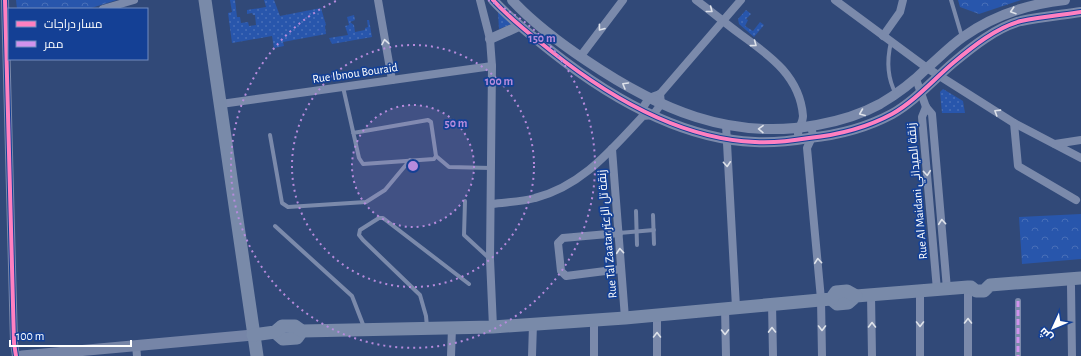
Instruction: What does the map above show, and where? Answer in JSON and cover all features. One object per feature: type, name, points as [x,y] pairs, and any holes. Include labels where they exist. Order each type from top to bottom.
[{"type":"main road","points":[[196,0],[206,51],[214,56]]},
{"type":"main road","points":[[205,0],[257,356]]},
{"type":"main road","points":[[214,0],[222,49],[214,56]]},
{"type":"main road","points":[[1058,280],[1070,271],[1081,270]]},
{"type":"main road","points":[[22,356],[137,351],[275,332],[283,338],[297,338],[302,331],[493,327],[625,318],[826,299],[838,304],[848,303],[856,296],[969,287],[976,292],[984,291],[990,285],[1058,280],[1078,284]]},
{"type":"street","points":[[4,0],[8,43]]},
{"type":"street","points":[[106,8],[134,0]]},
{"type":"street","points":[[378,0],[392,80]]},
{"type":"street","points":[[480,0],[490,39],[492,66],[492,204],[490,259],[493,327]]},
{"type":"street","points":[[493,0],[519,26],[590,81],[642,112],[692,131],[725,139],[763,143],[837,134],[880,120],[901,108],[972,49],[997,32],[1021,22],[1081,12]]},
{"type":"street","points":[[512,0],[538,25],[580,57],[649,98],[660,99],[696,118],[726,126],[757,129],[800,128],[852,117],[879,105],[896,94],[916,79],[962,37],[989,21],[1012,11],[1042,3],[1065,0]]},
{"type":"street","points":[[580,57],[623,0]]},
{"type":"street","points":[[696,0],[773,58],[783,70],[794,88],[800,105],[803,118],[798,134],[800,139]]},
{"type":"street","points":[[653,115],[660,99],[741,0]]},
{"type":"street","points":[[835,0],[939,76],[1014,123],[1081,158]]},
{"type":"street","points":[[883,36],[900,12],[903,0]]},
{"type":"street","points":[[1042,3],[1045,17]]},
{"type":"street","points":[[490,39],[519,26]]},
{"type":"street","points":[[8,60],[14,343],[16,356]]},
{"type":"street","name":"Rue Ibnou Bouraid","points":[[221,104],[492,66]]},
{"type":"street","points":[[916,79],[926,107]]},
{"type":"street","points":[[492,204],[533,199],[551,193],[590,170],[612,149],[642,112],[649,98]]},
{"type":"street","name":"Rue Al Maidani زنقة الميداني","points":[[926,107],[932,114],[944,245],[942,289],[934,246],[922,117],[926,107]]},
{"type":"street","points":[[1014,123],[1018,166],[1076,200]]},
{"type":"street","points":[[726,126],[725,139],[731,307],[726,356]]},
{"type":"street","points":[[811,126],[813,132],[812,138],[808,145],[808,152],[826,299],[822,356]]},
{"type":"street","points":[[1055,144],[1081,140]]},
{"type":"street","points":[[925,148],[935,146]]},
{"type":"street","name":"Rue Tal Zaatar زنقة تل الزعتر","points":[[612,149],[625,318]]},
{"type":"street","points":[[619,233],[563,238],[558,243],[561,271],[566,276],[621,269]]},
{"type":"street","points":[[934,246],[944,245]]},
{"type":"street","points":[[1072,356],[1078,284]]},
{"type":"street","points":[[968,356],[969,287]]},
{"type":"street","points":[[920,291],[920,356]]},
{"type":"street","points":[[871,295],[872,356]]},
{"type":"street","points":[[1018,301],[1018,356]]},
{"type":"street","points":[[772,304],[773,356]]},
{"type":"street","points":[[657,314],[657,356]]},
{"type":"street","points":[[594,320],[594,356]]},
{"type":"street","points":[[532,356],[533,324]]},
{"type":"street","points":[[451,356],[452,328]]},
{"type":"lane","points":[[951,0],[962,37]]},
{"type":"lane","points":[[891,42],[888,59],[891,85],[896,94]]},
{"type":"lane","points":[[343,87],[359,158],[363,164],[434,159],[436,156]]},
{"type":"lane","points":[[353,133],[428,120],[431,122],[436,156],[449,167],[492,168]]},
{"type":"lane","points":[[270,134],[282,203],[288,207],[366,202],[386,190],[410,160]]},
{"type":"lane","points":[[465,201],[464,235],[490,259]]},
{"type":"lane","points":[[636,211],[638,245]]},
{"type":"lane","points":[[653,214],[654,244]]},
{"type":"lane","points":[[427,329],[422,298],[361,237],[360,230],[379,218],[382,218],[469,284]]},
{"type":"lane","points":[[275,226],[352,296],[365,330]]},
{"type":"lane","points":[[619,233],[654,230]]},
{"type":"green space","points":[[16,0],[117,0],[91,8],[17,8]]},
{"type":"green space","points":[[230,0],[235,0],[237,17],[240,17],[241,23],[248,22],[249,26],[256,25],[255,15],[252,13],[247,14],[247,10],[266,7],[264,0],[274,0],[280,16],[321,8],[326,25],[326,34],[283,42],[284,46],[274,48],[272,36],[232,43],[228,13],[232,12]]},
{"type":"green space","points":[[958,0],[1021,0],[979,14],[960,7]]},
{"type":"green space","points":[[746,10],[751,14],[746,19],[748,20],[745,26],[753,31],[760,22],[764,25],[754,37],[739,24],[738,19]]},
{"type":"green space","points":[[498,12],[512,24],[499,29]]},
{"type":"green space","points":[[354,15],[355,20],[350,22],[354,25],[355,32],[365,30],[365,28],[368,27],[367,20],[369,20],[372,37],[332,44],[329,38],[348,35],[345,26],[349,25],[347,17]]},
{"type":"green space","points":[[943,89],[963,101],[965,113],[942,113],[940,92]]},
{"type":"green space","points":[[1081,214],[1081,259],[1022,264],[1019,217]]},
{"type":"marked path","points":[[1018,301],[1018,356]]},
{"type":"cycle path","points":[[5,0],[14,343],[16,356]]},
{"type":"cycle path","points":[[493,0],[528,33],[551,51],[573,68],[621,99],[647,113],[700,133],[727,139],[755,142],[789,141],[831,135],[872,123],[900,109],[968,51],[985,38],[1003,28],[1021,21],[1081,12]]}]
